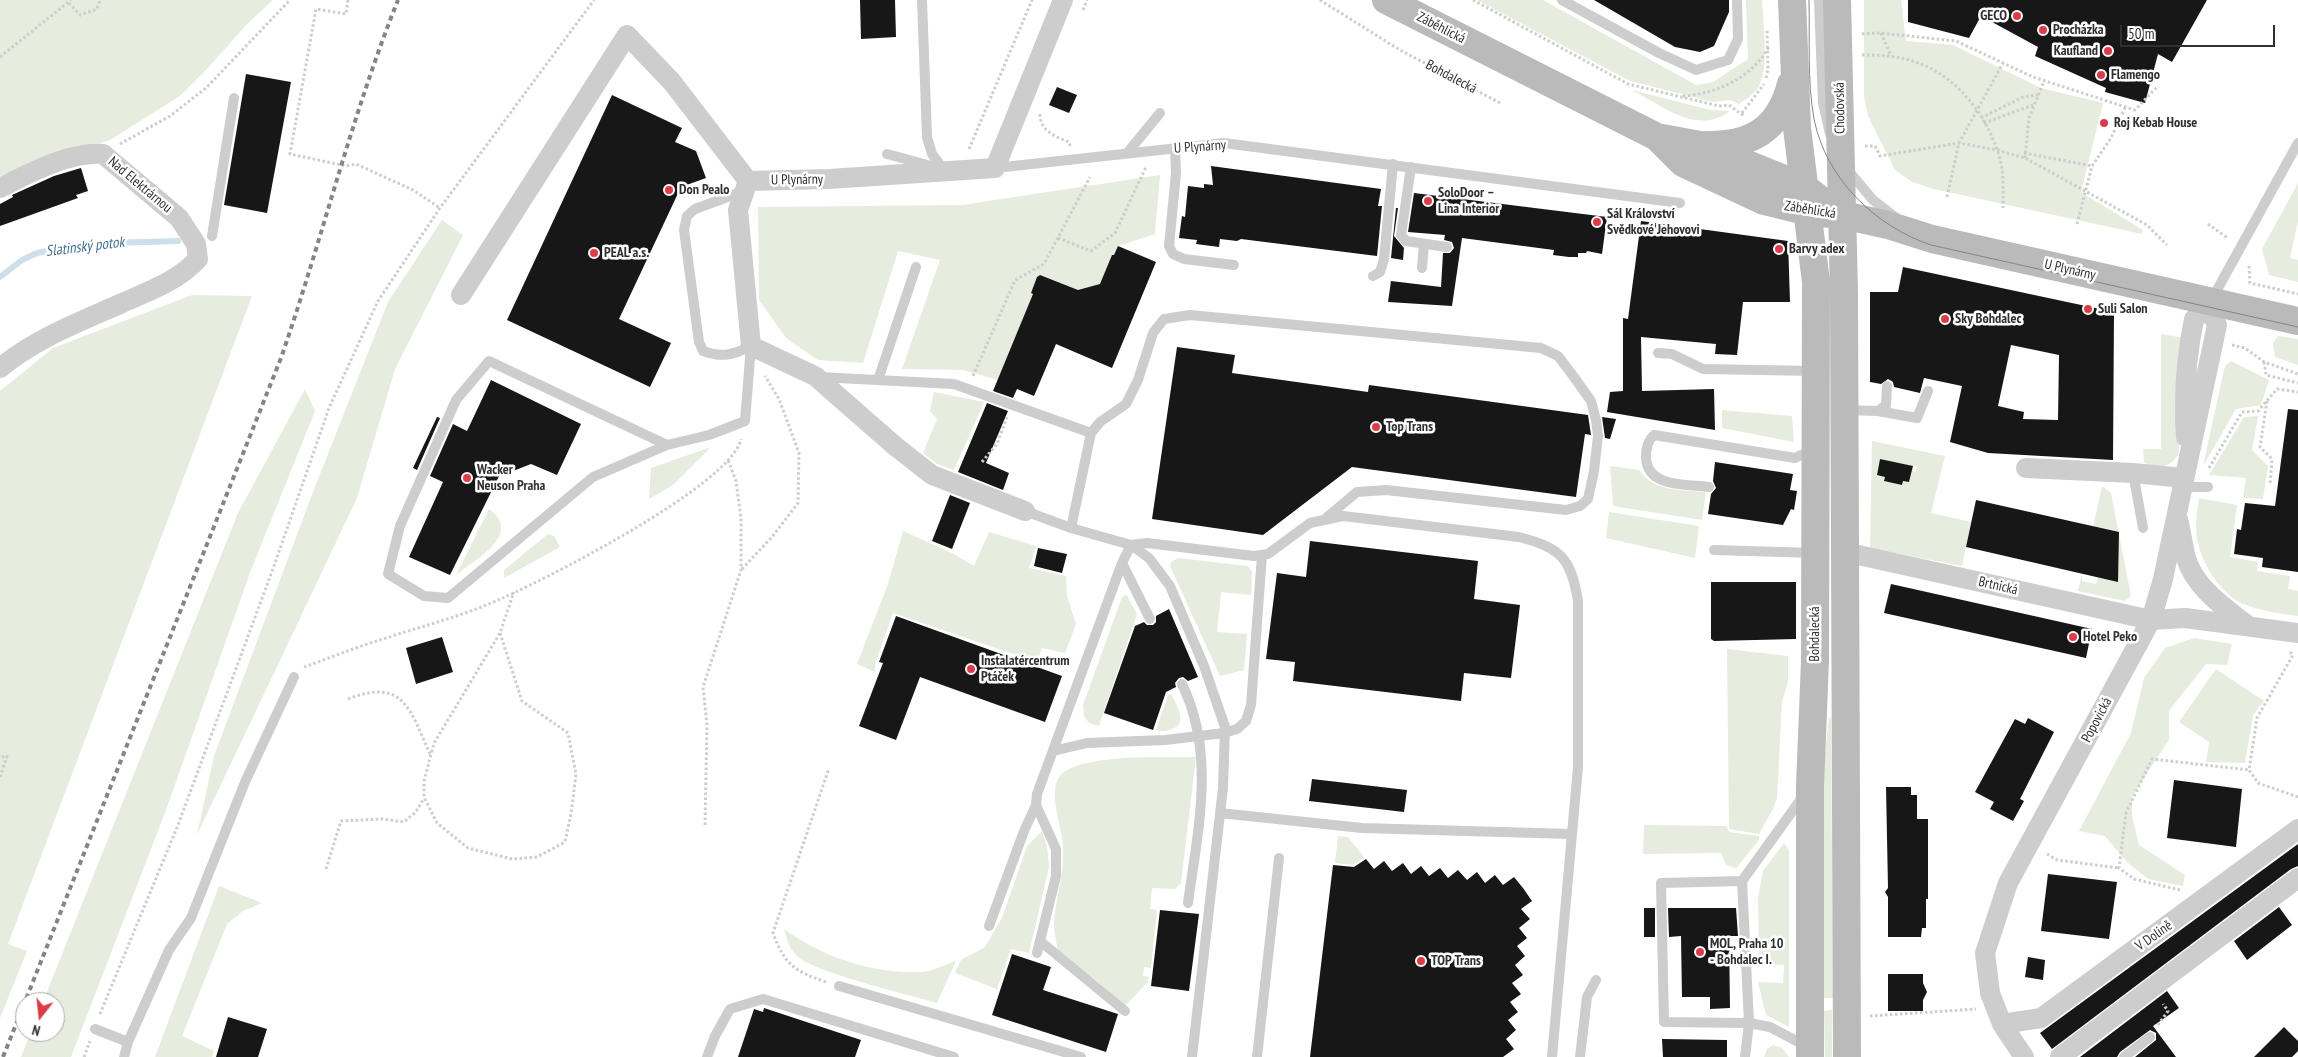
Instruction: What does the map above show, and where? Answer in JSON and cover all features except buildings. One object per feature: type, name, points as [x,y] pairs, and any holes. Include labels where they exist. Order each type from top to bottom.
[{"type":"main road","name":"Záběhlická","points":[[1386,0],[1657,137],[1700,145],[1806,200],[1843,215]]},
{"type":"main road","points":[[1792,0],[1797,128],[1806,200]]},
{"type":"main road","name":"Chodovská","points":[[1837,0],[1851,152],[1843,215]]},
{"type":"main road","points":[[1700,145],[1735,144],[1765,129],[1783,108],[1794,73]]},
{"type":"main road","name":"Záběhlická","points":[[1657,137],[1683,163],[1764,201],[1806,200]]},
{"type":"main road","name":"Bohdalecká","points":[[1806,200],[1816,282],[1816,553],[1815,661],[1810,786],[1810,1052]]},
{"type":"main road","points":[[1843,215],[1847,1057]]},
{"type":"main road","name":"U Plynárny","points":[[1843,215],[1888,225],[1932,239],[2298,320]]},
{"type":"street","points":[[995,168],[1063,0]]},
{"type":"street","points":[[461,295],[627,35],[672,82],[747,186],[738,210],[751,346],[815,376],[894,446],[932,475],[1024,511]]},
{"type":"street","name":"Nad Elektrárnou","points":[[0,188],[30,173],[71,158],[103,154],[179,218],[196,244],[198,259]]},
{"type":"street","name":"U Plynárny","points":[[747,186],[995,168]]},
{"type":"street","points":[[0,368],[51,334],[162,285],[188,270],[198,259],[212,236]]},
{"type":"street","name":"Popovická","points":[[1999,1016],[1990,993],[1985,954],[2008,883],[2151,620],[2163,579],[2218,324],[2210,302]]},
{"type":"street","points":[[2026,468],[2184,476]]},
{"type":"street","points":[[2177,511],[2187,560],[2203,587],[2216,601],[2249,626]]},
{"type":"street","name":"Brtnická","points":[[1845,552],[2151,620]]},
{"type":"street","points":[[2151,620],[2185,618],[2298,632]]},
{"type":"street","name":"V Dolině","points":[[1999,1016],[2041,1018],[2298,829]]},
{"type":"street","points":[[2060,1057],[2298,878]]},
{"type":"street","points":[[1999,1016],[2024,1057]]},
{"type":"lane","points":[[922,0],[927,137],[932,154],[952,170]]},
{"type":"lane","points":[[1562,0],[1658,53],[1696,70],[1728,60],[1738,39],[1738,0]]},
{"type":"lane","points":[[1819,0],[1822,102],[1833,141],[1851,152],[1852,176],[1873,200],[1899,220],[1933,235],[2210,302],[2298,316]]},
{"type":"lane","points":[[212,236],[234,98]]},
{"type":"lane","points":[[1128,152],[1160,113]]},
{"type":"lane","points":[[2210,302],[2298,143]]},
{"type":"lane","name":"U Plynárny","points":[[995,168],[1128,152],[1224,144],[1393,164],[1680,203]]},
{"type":"lane","points":[[1175,148],[1176,173],[1169,246],[1172,254],[1184,259],[1234,265]]},
{"type":"lane","points":[[887,154],[952,170]]},
{"type":"lane","points":[[1373,276],[1380,272],[1384,259],[1393,164]]},
{"type":"lane","points":[[1411,167],[1401,235],[1406,241],[1447,247]]},
{"type":"lane","points":[[747,186],[695,209],[687,216],[684,230],[699,342],[703,351],[716,356],[731,356],[751,346]]},
{"type":"lane","points":[[1422,268],[1424,244]]},
{"type":"lane","points":[[878,380],[916,267]]},
{"type":"lane","points":[[1071,528],[1091,433],[1100,422],[1126,404],[1138,380],[1153,333],[1164,319],[1190,315],[1542,348],[1558,356],[1591,401],[1596,420],[1596,454],[1588,500],[1580,506],[1566,510],[1386,490],[1357,492],[1326,518]]},
{"type":"lane","points":[[667,445],[489,361],[456,400],[400,526],[388,574],[424,596],[448,598],[593,477],[667,445],[709,435],[745,421],[751,346]]},
{"type":"lane","points":[[1658,353],[1672,354],[1703,369],[1816,371]]},
{"type":"lane","points":[[815,376],[954,384],[1091,433]]},
{"type":"lane","points":[[1878,411],[1886,405],[1887,386]]},
{"type":"lane","points":[[1844,410],[1878,411],[1917,418],[1928,391]]},
{"type":"lane","points":[[1709,487],[1666,482],[1656,478],[1648,468],[1646,456],[1649,440],[1654,435],[1795,458],[1801,455],[1816,456]]},
{"type":"lane","points":[[2133,473],[2143,528]]},
{"type":"lane","points":[[2184,476],[2208,487]]},
{"type":"lane","points":[[1024,511],[1071,528],[1131,545],[1149,558],[1170,586],[1204,666],[1225,727],[1220,813],[1192,1057]]},
{"type":"lane","points":[[1131,545],[1147,543],[1254,556],[1262,555],[1268,554],[1280,547],[1293,534],[1310,523],[1326,518],[1343,516],[1519,537],[1542,543],[1563,557],[1574,575],[1578,601],[1578,767],[1552,1057]]},
{"type":"lane","points":[[989,926],[1024,831],[1036,805],[1042,779],[1122,563],[1131,545]]},
{"type":"lane","points":[[1714,550],[1816,553]]},
{"type":"lane","points":[[1053,751],[1087,743],[1224,734],[1237,730],[1246,722],[1250,705],[1262,555]]},
{"type":"lane","points":[[1122,563],[1150,619]]},
{"type":"lane","points":[[124,1057],[128,1042],[169,950],[191,918],[245,782],[294,677]]},
{"type":"lane","points":[[1182,684],[1193,706],[1203,755],[1200,813],[1188,903]]},
{"type":"lane","points":[[1745,1057],[1749,1023],[1742,881],[1810,786]]},
{"type":"lane","points":[[1036,805],[1056,849],[1056,876],[1037,953]]},
{"type":"lane","points":[[1220,813],[1362,828],[1571,834]]},
{"type":"lane","points":[[1257,1057],[1279,858]]},
{"type":"lane","points":[[1742,881],[1661,883],[1664,1022],[1749,1023],[1770,1027],[1810,1052]]},
{"type":"lane","points":[[1040,941],[1125,1011]]},
{"type":"lane","points":[[1580,1057],[1587,997],[1596,980]]},
{"type":"lane","points":[[839,986],[1081,1057]]},
{"type":"lane","points":[[707,1057],[715,1036],[730,1009],[763,999],[954,1057]]},
{"type":"lane","points":[[95,1029],[128,1042]]},
{"type":"lane","points":[[2124,1057],[2150,1037]]},
{"type":"path","points":[[0,57],[70,1],[80,15],[97,10],[100,0]]},
{"type":"path","points":[[103,154],[186,104],[206,88],[290,0]]},
{"type":"path","points":[[348,0],[346,14],[316,9],[290,154],[346,166],[356,164],[413,190],[440,208]]},
{"type":"path","points":[[84,1057],[178,825],[329,408],[378,300],[440,208],[594,0]]},
{"type":"path","points":[[952,170],[1032,0]]},
{"type":"path","points":[[1080,17],[1087,0]]},
{"type":"path","name":"Bohdalecká","points":[[1320,0],[1400,50],[1502,104]]},
{"type":"path","points":[[1473,0],[1628,84],[1713,105],[1729,105],[1742,113],[1765,83],[1768,68],[1767,20]]},
{"type":"path","points":[[1881,33],[1891,56]]},
{"type":"path","points":[[1862,34],[1881,33],[1956,41],[2044,81],[2135,110],[2158,86]]},
{"type":"path","points":[[1862,54],[1891,56],[1920,63],[1939,73],[1957,88],[1982,118],[1997,150],[2004,181],[2003,208]]},
{"type":"path","points":[[1947,197],[1958,143],[2002,63]]},
{"type":"path","points":[[2025,158],[2029,118],[2044,81]]},
{"type":"path","points":[[1982,118],[2023,97],[2038,95]]},
{"type":"path","points":[[1984,123],[2034,105]]},
{"type":"path","points":[[2077,224],[2092,166],[2111,138],[2125,108]]},
{"type":"path","points":[[1040,110],[1039,118],[1049,134],[1069,142],[1072,159]]},
{"type":"path","points":[[1851,152],[1874,146],[1880,156],[1958,143],[1997,150],[2025,158],[2147,225],[2167,245]]},
{"type":"path","points":[[2024,153],[2092,166]]},
{"type":"path","points":[[1058,238],[1091,251],[1115,233],[1146,167]]},
{"type":"path","points":[[967,388],[1015,280],[1044,264],[1090,177]]},
{"type":"path","points":[[2208,224],[2226,237],[2222,245]]},
{"type":"path","points":[[2248,260],[2250,283],[2298,294]]},
{"type":"path","points":[[741,570],[772,537],[798,503],[799,453],[778,399],[768,384],[751,346]]},
{"type":"path","points":[[2245,348],[2264,362],[2298,374]]},
{"type":"path","points":[[2264,362],[2266,375],[2298,383]]},
{"type":"path","points":[[2184,476],[2206,473],[2242,412],[2258,411],[2277,389],[2298,392]]},
{"type":"path","points":[[2267,401],[2260,447],[2272,459],[2270,485]]},
{"type":"path","points":[[982,462],[997,444],[1012,404]]},
{"type":"path","points":[[294,677],[297,670],[490,603],[661,514],[728,460],[740,446],[745,421]]},
{"type":"path","points":[[705,825],[707,725],[703,687],[741,570],[741,518],[736,481],[728,460]]},
{"type":"path","points":[[326,869],[341,821],[382,819],[404,822],[416,812],[424,797],[424,782],[434,743],[500,633],[514,592]]},
{"type":"path","points":[[424,797],[438,823],[468,848],[512,859],[537,857],[565,842],[572,814],[576,774],[568,733],[522,701],[500,633]]},
{"type":"path","points":[[2293,655],[2257,718],[2249,770],[2258,782],[2298,797]]},
{"type":"path","points":[[348,699],[380,690],[395,695],[408,706],[430,755]]},
{"type":"path","points":[[0,757],[7,756],[0,777]]},
{"type":"path","points":[[2119,868],[2126,813],[2152,759],[2249,770]]},
{"type":"path","points":[[829,768],[773,933],[781,954],[791,967],[839,986]]},
{"type":"path","points":[[2042,852],[2057,860],[2119,868],[2134,879],[2181,890],[2192,908]]},
{"type":"path","points":[[1864,1016],[1999,1016]]},
{"type":"shaded area","points":[[0,0],[273,0],[246,25],[180,96],[110,140],[0,176]]},
{"type":"shaded area","points":[[1477,0],[1543,0],[1696,85],[1713,82],[1748,59],[1746,0],[1762,0],[1765,59],[1761,81],[1753,94],[1739,104],[1730,100],[1713,102],[1630,81]]},
{"type":"shaded area","points":[[1864,0],[1901,0],[1906,41],[1953,45],[2041,88],[2103,103],[2081,192],[2143,230],[2142,234],[1934,189],[1912,182],[1895,170],[1868,116],[1864,96]]},
{"type":"shaded area","points":[[1632,90],[1710,110],[1730,111],[1718,118],[1705,121],[1693,120],[1680,116]]},
{"type":"shaded area","points":[[1160,175],[1155,234],[1118,246],[1115,256],[1112,255],[1101,292],[1078,290],[1040,275],[1037,277],[1031,293],[1033,294],[998,380],[963,370],[902,369],[940,260],[898,251],[863,363],[818,360],[786,338],[759,300],[758,207],[962,205]]},
{"type":"shaded area","points":[[2298,183],[2298,221],[2290,258],[2298,260],[2298,282],[2269,275],[2262,249]]},
{"type":"shaded area","points":[[442,220],[463,235],[395,369],[357,498],[197,835],[214,756],[313,492],[388,302]]},
{"type":"shaded area","points":[[192,295],[252,296],[8,944],[27,951],[0,1018],[0,391],[53,348]]},
{"type":"shaded area","points":[[2161,334],[2184,338],[2179,451],[2174,461],[2159,467],[2144,462],[2143,449],[2161,449]]},
{"type":"shaded area","points":[[2278,336],[2298,339],[2298,365],[2275,357],[2273,343]]},
{"type":"shaded area","points":[[2231,361],[2269,380],[2261,405],[2236,409],[2203,466],[2225,366]]},
{"type":"shaded area","points":[[305,389],[315,411],[251,570],[166,810],[71,1057],[21,1057],[27,1042],[65,1042],[65,992],[47,992],[238,513]]},
{"type":"shaded area","points":[[934,392],[984,402],[954,470],[937,464],[923,453],[937,419],[930,411]]},
{"type":"shaded area","points":[[1722,410],[1792,416],[1794,442],[1722,428]]},
{"type":"shaded area","points":[[2258,416],[2252,450],[2268,466],[2263,499],[2243,498],[2246,478],[2209,475],[2244,417]]},
{"type":"shaded area","points":[[1872,441],[1945,456],[1931,513],[1971,522],[1962,566],[1870,548]],"holes":[[[1880,459],[1917,467],[1916,472],[1912,471],[1909,482],[1903,481],[1902,485],[1884,481],[1885,477],[1877,474]]]},
{"type":"shaded area","points":[[711,447],[673,485],[649,499],[651,468]]},
{"type":"shaded area","points":[[1610,466],[1639,470],[1645,477],[1660,486],[1678,490],[1706,492],[1702,520],[1613,506]]},
{"type":"shaded area","points":[[2102,486],[2111,493],[2131,596],[2125,601],[2078,591],[2082,573],[2082,581],[2096,584],[2098,577],[2093,527]]},
{"type":"shaded area","points":[[2199,498],[2237,505],[2230,557],[2258,562],[2257,571],[2290,576],[2288,589],[2298,591],[2298,616],[2240,603],[2219,584],[2207,566],[2199,546],[2196,525]]},
{"type":"shaded area","points":[[489,509],[498,518],[501,528],[499,537],[484,554],[456,575]]},
{"type":"shaded area","points":[[1609,512],[1699,526],[1695,558],[1606,538]]},
{"type":"shaded area","points":[[903,531],[952,553],[974,566],[989,532],[1036,546],[1029,568],[1066,576],[1067,596],[1076,624],[1065,653],[1042,648],[1037,662],[893,613],[875,664],[875,672],[857,664],[888,584]]},
{"type":"shaded area","points":[[548,534],[554,536],[560,547],[504,578],[504,570]]},
{"type":"shaded area","points":[[1178,558],[1248,566],[1252,572],[1251,595],[1221,592],[1217,632],[1247,634],[1244,670],[1220,676],[1170,566],[1171,562]]},
{"type":"shaded area","points":[[1127,595],[1137,614],[1099,726],[1089,723],[1084,716],[1083,705],[1122,597]]},
{"type":"shaded area","points":[[2194,638],[2232,644],[2227,665],[2206,664],[2169,711],[2169,740],[2132,796],[2132,816],[2139,845],[2185,875],[2183,886],[2148,879],[2127,862],[2105,836],[2079,831],[2131,733],[2144,678],[2165,648]]},
{"type":"shaded area","points":[[1727,649],[1788,656],[1788,683],[1782,701],[1777,798],[1759,834],[1729,829]]},
{"type":"shaded area","points":[[2216,669],[2264,701],[2253,715],[2245,763],[2206,762],[2209,742],[2179,722]]},
{"type":"shaded area","points":[[1171,694],[1180,713],[1180,722],[1172,729],[1156,730],[1168,695]]},
{"type":"shaded area","points":[[1829,717],[1831,719],[1833,998],[1824,998],[1823,802],[1824,764]]},
{"type":"shaded area","points":[[1143,757],[1196,757],[1181,883],[1175,889],[1152,888],[1150,909],[1157,910],[1151,968],[1144,967],[1143,976],[1149,977],[1148,982],[1125,1006],[1096,980],[1058,952],[1054,925],[1063,856],[1055,797],[1057,781],[1065,772],[1079,765],[1098,761]]},
{"type":"shaded area","points":[[1644,825],[1727,826],[1729,832],[1759,836],[1759,840],[1736,868],[1726,865],[1721,853],[1643,854]]},
{"type":"shaded area","points":[[1042,831],[1047,846],[1049,867],[1029,953],[1011,949],[997,989],[955,973],[961,960],[985,947],[1002,918],[1027,846]]},
{"type":"shaded area","points":[[1338,836],[1348,837],[1364,857],[1353,865],[1335,863]]},
{"type":"shaded area","points":[[1784,843],[1789,850],[1789,1027],[1766,1015],[1758,982],[1783,983],[1784,965],[1759,964],[1758,898],[1763,871]]},
{"type":"shaded area","points":[[219,886],[262,903],[243,911],[227,924],[182,1036],[214,1051],[212,1057],[155,1057]]},
{"type":"shaded area","points":[[784,929],[833,956],[867,967],[904,972],[923,972],[956,961],[937,1003],[841,976],[807,962],[797,956],[792,950]]},
{"type":"shaded area","points":[[1832,1010],[1832,1057],[1825,1057],[1824,1011]]},
{"type":"shaded area","points":[[1773,1045],[1782,1048],[1789,1057],[1764,1057],[1767,1049]]},
{"type":"waterway","name":"Slatinský potok","points":[[0,277],[22,260],[37,253],[51,250],[82,250],[111,243],[178,241]]},
{"type":"tram line","points":[[1809,0],[1810,89],[1814,119],[1820,141],[1829,161],[1856,197],[1891,226],[1910,237],[1931,245],[2298,327]]},
{"type":"railway","points":[[3,1057],[281,358],[351,134],[398,0]]},
{"type":"place","name":"GECO","points":[[2017,16]]},
{"type":"place","name":"Procházka","points":[[2043,30]]},
{"type":"place","name":"Kaufland","points":[[2108,51]]},
{"type":"place","name":"Flamengo","points":[[2101,75]]},
{"type":"place","name":"Roj Kebab House","points":[[2104,123]]},
{"type":"place","name":"Don Pealo","points":[[669,190]]},
{"type":"place","name":"SoloDoor – Lina Interior","points":[[1428,201]]},
{"type":"place","name":"Sál Království Svědkové Jehovovi","points":[[1597,222]]},
{"type":"place","name":"Barvy adex","points":[[1779,249]]},
{"type":"place","name":"PEAL a.s.","points":[[594,253]]},
{"type":"place","name":"Suli Salon","points":[[2088,309]]},
{"type":"place","name":"Sky Bohdalec","points":[[1945,319]]},
{"type":"place","name":"Top Trans","points":[[1376,427]]},
{"type":"place","name":"Wacker Neuson Praha","points":[[467,478]]},
{"type":"place","name":"Hotel Peko","points":[[2073,637]]},
{"type":"place","name":"Instalatércentrum Ptáček","points":[[971,669]]},
{"type":"place","name":"MOL, Praha 10 - Bohdalec I.","points":[[1700,952]]},
{"type":"place","name":"TOP Trans","points":[[1421,961]]}]
